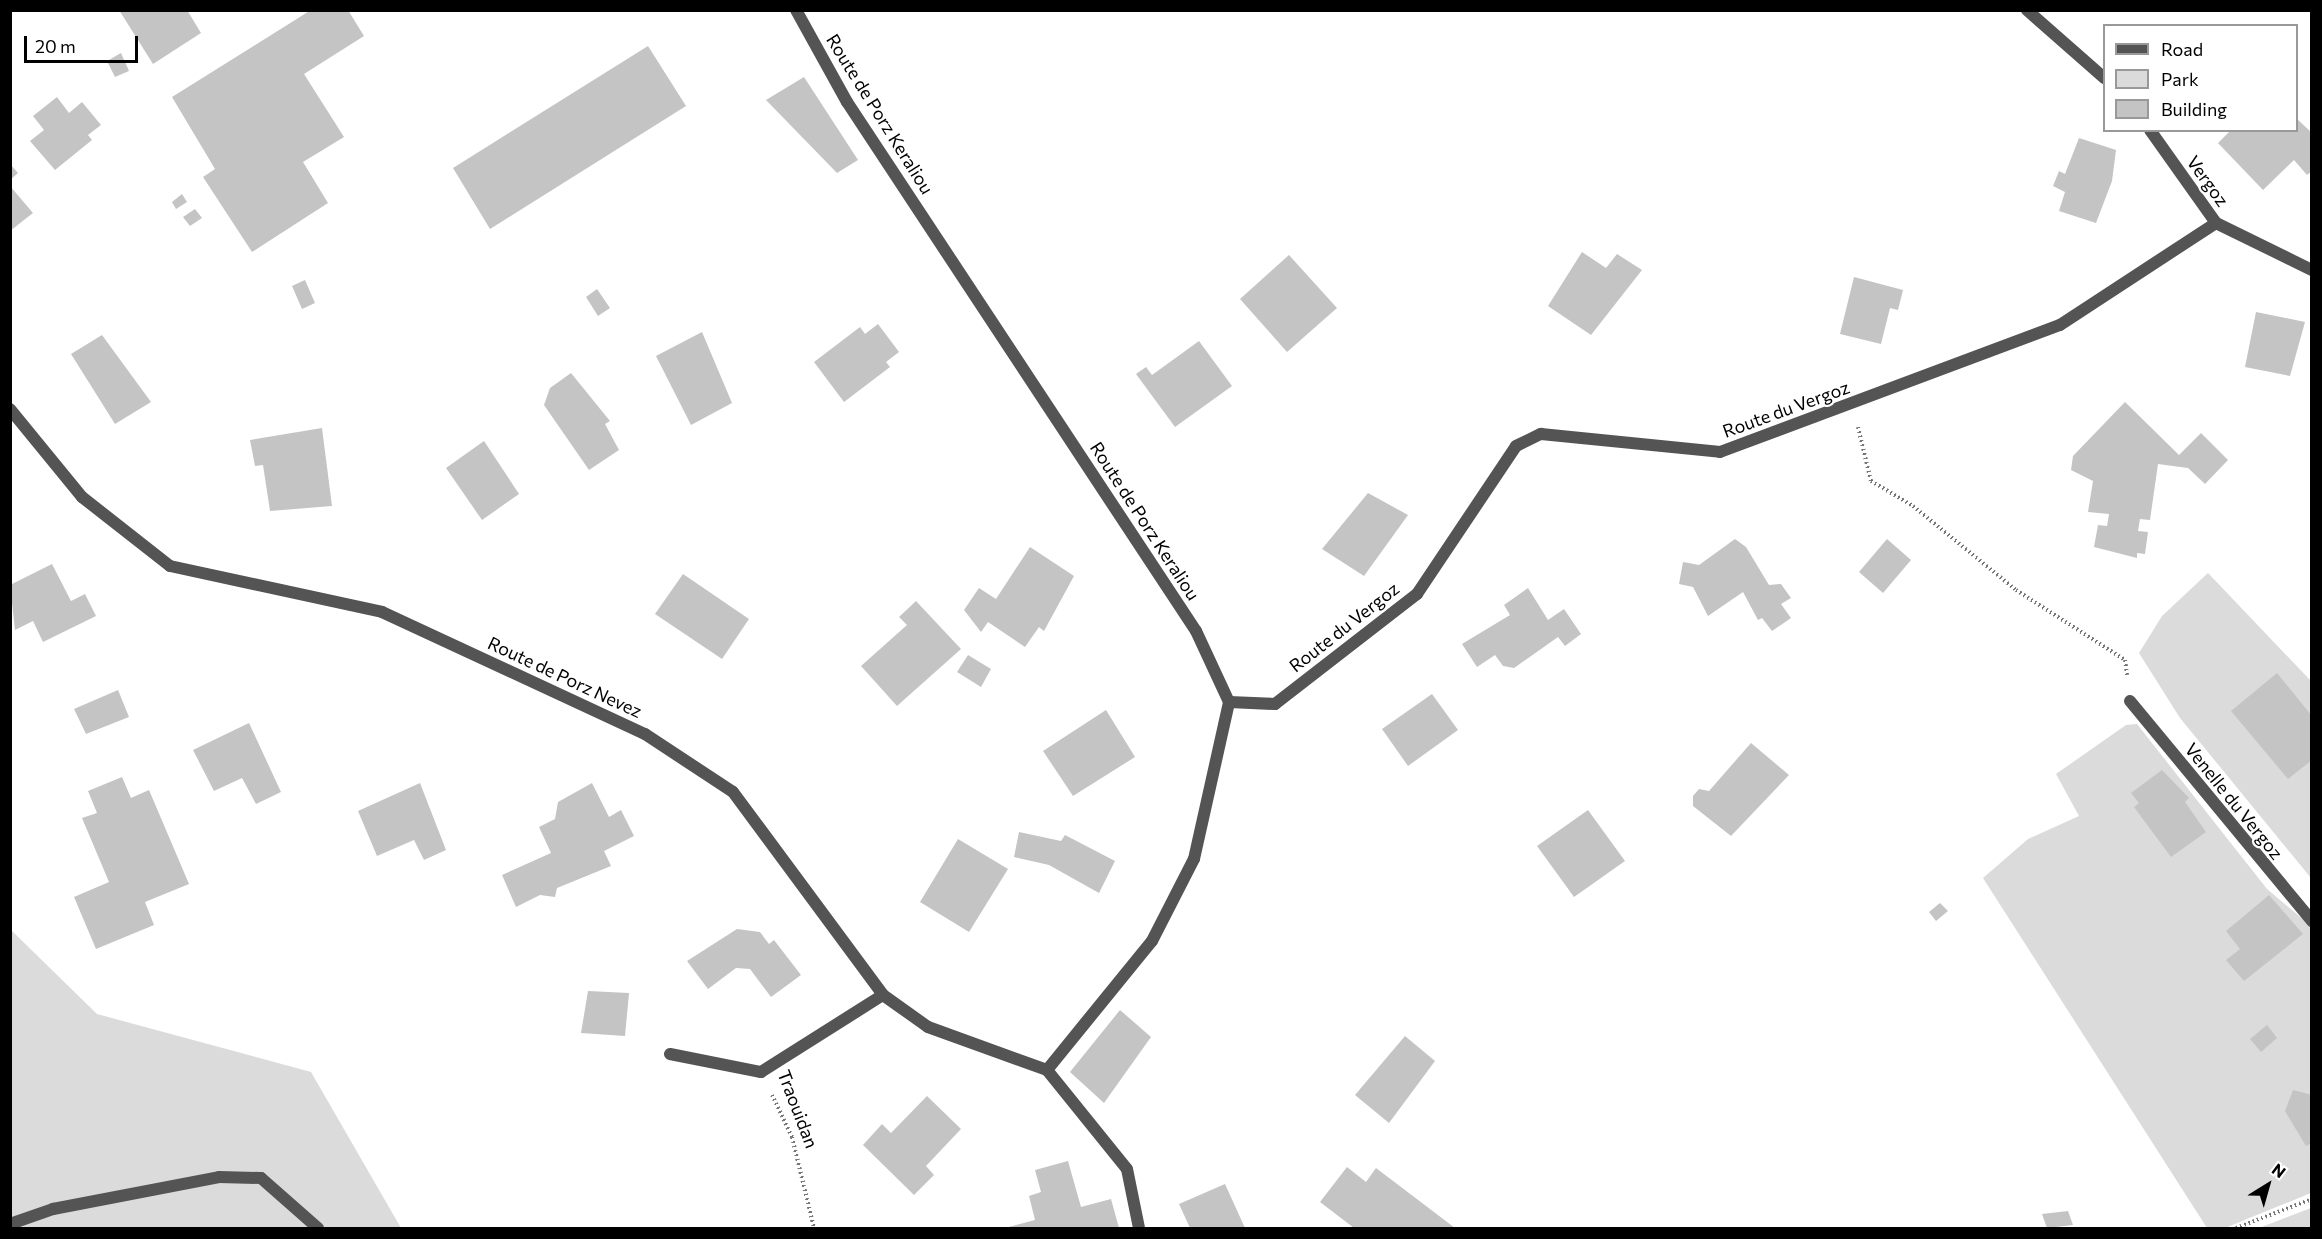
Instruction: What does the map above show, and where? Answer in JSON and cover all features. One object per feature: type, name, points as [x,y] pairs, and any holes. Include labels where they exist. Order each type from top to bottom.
[{"type":"street","name":"Route de Porz Keraliou","points":[[796,10],[847,102],[1196,631],[1229,702]]},
{"type":"street","points":[[2027,10],[2103,77]]},
{"type":"street","name":"Vergoz","points":[[2151,132],[2216,223]]},
{"type":"street","name":"Route du Vergoz","points":[[1229,702],[1275,704],[1417,594],[1516,446],[1541,434],[1720,452],[2060,325],[2216,223]]},
{"type":"street","points":[[2216,223],[2312,270]]},
{"type":"street","name":"Route de Porz Nevez","points":[[10,409],[82,497],[170,566],[382,612],[645,734],[733,792],[883,995],[928,1027],[1047,1070]]},
{"type":"street","name":"Venelle du Vergoz","points":[[2130,701],[2312,921]]},
{"type":"street","points":[[1139,1228],[1127,1169],[1047,1070],[1152,941],[1194,859],[1229,702]]},
{"type":"street","name":"Traouidan","points":[[761,1072],[883,995]]},
{"type":"street","points":[[670,1054],[761,1072]]},
{"type":"street","points":[[10,1224],[53,1209],[219,1177],[261,1178],[318,1228]]},
{"type":"path","points":[[1852,403],[1870,481],[1913,506],[2016,590],[2125,660],[2130,701]]},
{"type":"path","name":"Traouidan","points":[[761,1072],[792,1137],[814,1228]]},
{"type":"path","points":[[2236,1228],[2312,1199]]},
{"type":"green space","points":[[2208,573],[2311,681],[2311,878],[2180,718],[2139,653],[2162,616]]},
{"type":"green space","points":[[2137,724],[2267,889],[2311,926],[2311,1193],[2225,1228],[2207,1228],[1983,878],[2028,839],[2079,816],[2056,774],[2126,725]]},
{"type":"green space","points":[[10,929],[97,1014],[311,1072],[401,1228],[11,1228]]},
{"type":"green space","points":[[2311,1208],[2311,1228],[2259,1228]]},
{"type":"building","points":[[119,10],[187,10],[201,33],[153,64]]},
{"type":"building","points":[[311,10],[348,10],[364,36],[304,74],[344,137],[303,162],[328,203],[252,252],[203,177],[215,169],[172,97]]},
{"type":"building","points":[[648,46],[686,106],[490,229],[453,168]]},
{"type":"building","points":[[121,53],[129,71],[115,77],[107,61]]},
{"type":"building","points":[[804,77],[858,160],[837,173],[766,100]]},
{"type":"building","points":[[57,97],[69,113],[82,102],[101,125],[88,135],[92,140],[55,170],[30,141],[44,130],[33,116]]},
{"type":"building","points":[[2298,120],[2312,133],[2312,171],[2307,175],[2294,160],[2263,190],[2218,143],[2229,132],[2298,132]]},
{"type":"building","points":[[2079,138],[2116,150],[2112,181],[2096,223],[2059,211],[2065,192],[2053,186],[2059,171],[2065,174]]},
{"type":"building","points":[[10,164],[18,173],[10,180]]},
{"type":"building","points":[[10,186],[33,213],[10,231]]},
{"type":"building","points":[[182,194],[187,202],[176,209],[172,202]]},
{"type":"building","points":[[195,209],[202,218],[190,226],[183,217]]},
{"type":"building","points":[[1582,252],[1606,268],[1617,254],[1642,270],[1591,335],[1548,306]]},
{"type":"building","points":[[1289,255],[1337,308],[1287,352],[1240,299]]},
{"type":"building","points":[[1854,277],[1903,290],[1898,310],[1890,308],[1881,344],[1840,334]]},
{"type":"building","points":[[305,280],[315,303],[302,309],[292,286]]},
{"type":"building","points":[[597,289],[610,308],[598,316],[586,297]]},
{"type":"building","points":[[2256,312],[2305,322],[2290,376],[2245,367]]},
{"type":"building","points":[[878,324],[899,352],[886,362],[890,367],[844,402],[814,362],[860,327],[865,334]]},
{"type":"building","points":[[702,332],[732,403],[691,425],[656,356]]},
{"type":"building","points":[[102,335],[151,402],[115,424],[71,354]]},
{"type":"building","points":[[1199,341],[1232,386],[1175,427],[1136,374],[1146,367],[1152,375]]},
{"type":"building","points":[[571,373],[610,421],[605,424],[619,450],[589,470],[544,405],[550,388]]},
{"type":"building","points":[[2125,402],[2179,455],[2201,433],[2228,460],[2205,484],[2188,468],[2158,464],[2150,520],[2140,519],[2138,531],[2148,532],[2145,554],[2137,553],[2137,558],[2094,547],[2098,525],[2107,526],[2109,514],[2088,512],[2093,481],[2071,470],[2073,456]]},
{"type":"building","points":[[322,428],[332,506],[270,511],[263,465],[255,466],[250,440]]},
{"type":"building","points":[[484,441],[519,494],[482,520],[446,468]]},
{"type":"building","points":[[1368,493],[1408,515],[1364,576],[1322,549]]},
{"type":"building","points":[[1735,539],[1746,547],[1769,585],[1781,584],[1791,598],[1781,604],[1791,618],[1772,631],[1762,618],[1758,620],[1743,592],[1708,616],[1693,587],[1679,584],[1683,562],[1699,565]]},
{"type":"building","points":[[1887,539],[1911,560],[1883,593],[1859,572]]},
{"type":"building","points":[[1030,547],[1074,576],[1044,631],[1039,627],[1025,647],[988,622],[981,632],[964,610],[979,588],[996,599]]},
{"type":"building","points":[[52,564],[71,601],[85,594],[96,616],[43,642],[33,621],[15,630],[10,585]]},
{"type":"building","points":[[683,574],[749,619],[722,659],[655,614]]},
{"type":"building","points":[[1528,588],[1548,620],[1564,609],[1581,634],[1565,646],[1558,637],[1514,668],[1503,666],[1495,655],[1477,667],[1462,644],[1510,615],[1504,605]]},
{"type":"building","points":[[916,601],[961,649],[897,706],[861,666],[907,625],[899,617]]},
{"type":"building","points":[[968,655],[991,669],[981,687],[957,672]]},
{"type":"building","points":[[2277,673],[2312,716],[2312,760],[2288,779],[2231,711]]},
{"type":"building","points":[[118,690],[129,717],[86,734],[74,709]]},
{"type":"building","points":[[1432,694],[1458,730],[1408,766],[1382,729]]},
{"type":"building","points":[[1106,710],[1135,757],[1073,796],[1043,751]]},
{"type":"building","points":[[249,723],[281,792],[256,804],[242,778],[214,791],[193,750]]},
{"type":"building","points":[[1751,743],[1789,775],[1731,836],[1693,806],[1693,796],[1699,789],[1709,791]]},
{"type":"building","points":[[2162,770],[2189,798],[2185,802],[2206,832],[2171,857],[2134,807],[2139,803],[2131,793]]},
{"type":"building","points":[[122,777],[131,798],[149,790],[189,884],[145,902],[154,925],[96,949],[74,897],[109,882],[82,818],[97,813],[88,791]]},
{"type":"building","points":[[420,783],[446,850],[424,860],[414,840],[377,856],[358,811]]},
{"type":"building","points":[[592,783],[609,817],[621,810],[634,836],[604,851],[611,866],[557,888],[555,897],[540,895],[516,907],[502,875],[551,853],[539,827],[555,819],[558,802]]},
{"type":"building","points":[[1588,810],[1625,861],[1574,897],[1537,846]]},
{"type":"building","points":[[1019,832],[1061,841],[1065,835],[1115,861],[1099,893],[1049,865],[1014,857]]},
{"type":"building","points":[[958,839],[1008,869],[969,932],[920,902]]},
{"type":"building","points":[[2269,895],[2303,934],[2244,981],[2226,960],[2240,949],[2226,931]]},
{"type":"building","points":[[1940,903],[1948,911],[1936,921],[1929,912]]},
{"type":"building","points":[[737,929],[760,932],[769,944],[774,940],[801,975],[771,997],[750,969],[736,968],[708,989],[687,961]]},
{"type":"building","points":[[588,991],[629,993],[625,1036],[581,1033]]},
{"type":"building","points":[[1120,1010],[1151,1037],[1104,1103],[1070,1072]]},
{"type":"building","points":[[2267,1025],[2277,1038],[2261,1052],[2250,1039]]},
{"type":"building","points":[[1405,1036],[1435,1061],[1389,1123],[1355,1095]]},
{"type":"building","points":[[2293,1090],[2312,1095],[2312,1143],[2306,1146],[2285,1111]]},
{"type":"building","points":[[927,1096],[961,1129],[926,1166],[934,1175],[914,1195],[863,1145],[882,1124],[891,1133]]},
{"type":"building","points":[[1068,1161],[1081,1207],[1111,1199],[1119,1228],[1005,1228],[1035,1220],[1029,1196],[1041,1192],[1035,1170]]},
{"type":"building","points":[[1347,1167],[1366,1182],[1376,1168],[1455,1228],[1354,1228],[1320,1202]]},
{"type":"building","points":[[1225,1184],[1245,1228],[1190,1228],[1179,1204]]},
{"type":"building","points":[[2068,1211],[2073,1225],[2047,1228],[2042,1214]]}]
